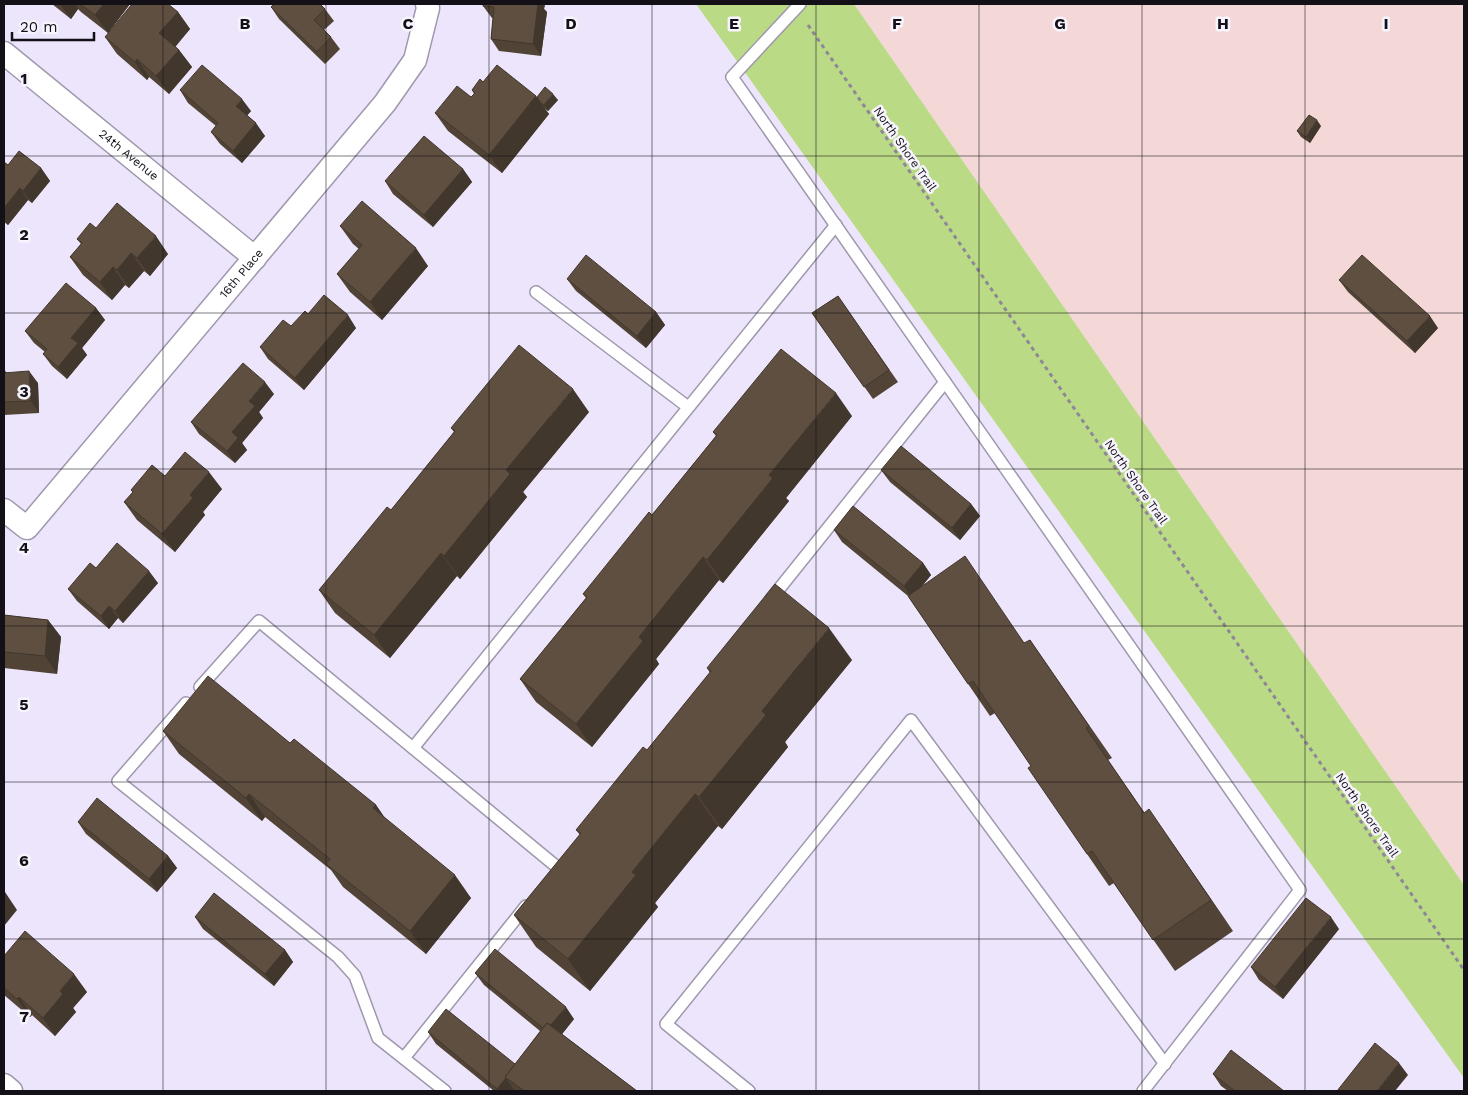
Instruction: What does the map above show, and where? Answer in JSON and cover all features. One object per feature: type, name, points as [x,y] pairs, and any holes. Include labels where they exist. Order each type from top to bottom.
[{"type":"street","name":"16th Place","points":[[4,510],[27,528],[385,103],[415,60],[428,8],[427,4]]},
{"type":"street","name":"24th Avenue","points":[[4,53],[254,258]]},
{"type":"street","points":[[4,1085],[11,1091]]},
{"type":"lane","points":[[798,6],[732,77],[1300,890],[1143,1091]]},
{"type":"lane","points":[[412,748],[836,225]]},
{"type":"lane","points":[[536,292],[688,407]]},
{"type":"lane","points":[[766,605],[945,382]]},
{"type":"lane","points":[[445,1091],[378,1038],[355,976],[338,957],[118,781],[259,620],[557,867]]},
{"type":"lane","points":[[749,1091],[666,1024],[911,720],[1165,1064]]},
{"type":"lane","points":[[404,1058],[532,898]]},
{"type":"path","name":"North Shore Trail","points":[[798,6],[1464,970]]},
{"type":"shaded area","points":[[854,4],[1464,4],[1464,885]]},
{"type":"green space","points":[[696,4],[854,4],[1464,885],[1464,1078]]},
{"type":"building","points":[[80,4],[104,4],[95,15]]},
{"type":"building","points":[[132,4],[168,4],[178,12],[159,33],[179,50],[156,76],[137,59],[135,62],[105,37]]},
{"type":"building","points":[[274,4],[320,4],[325,9],[314,20],[331,37],[317,52],[271,7]]},
{"type":"building","points":[[483,4],[538,4],[533,44],[491,39],[494,7],[483,6]]},
{"type":"building","points":[[202,65],[242,99],[236,106],[256,123],[233,151],[211,132],[218,123],[180,90]]},
{"type":"building","points":[[497,65],[536,96],[489,155],[435,113],[457,86],[471,97],[475,93],[472,90],[480,79],[483,82]]},
{"type":"building","points":[[545,87],[553,94],[544,105],[537,97]]},
{"type":"building","points":[[1309,115],[1317,120],[1306,137],[1297,131]]},
{"type":"building","points":[[424,136],[463,169],[424,215],[385,181]]},
{"type":"building","points":[[19,151],[41,168],[23,191],[20,188],[4,208],[4,162],[8,165]]},
{"type":"building","points":[[362,201],[416,248],[370,302],[337,274],[362,245],[340,226]]},
{"type":"building","points":[[117,203],[156,236],[137,258],[131,253],[117,270],[113,267],[100,282],[70,257],[82,243],[77,239],[90,223],[96,228]]},
{"type":"building","points":[[586,255],[656,312],[637,336],[567,279]]},
{"type":"building","points":[[1362,255],[1430,316],[1407,341],[1339,280]]},
{"type":"building","points":[[66,283],[96,308],[71,338],[78,343],[58,367],[43,354],[47,349],[25,331]]},
{"type":"building","points":[[324,295],[348,315],[295,378],[260,347],[283,320],[291,326],[305,311],[308,314]]},
{"type":"building","points":[[838,296],[889,370],[864,387],[812,313]]},
{"type":"building","points":[[519,345],[573,389],[506,470],[510,474],[444,556],[441,553],[374,635],[319,590],[387,507],[391,510],[455,431],[451,428]]},
{"type":"building","points":[[781,349],[836,393],[769,475],[773,478],[707,560],[703,557],[639,637],[643,641],[576,724],[520,679],[587,597],[583,594],[649,512],[652,515],[717,435],[713,432]]},
{"type":"building","points":[[243,363],[265,382],[249,401],[255,406],[232,432],[238,438],[227,451],[191,422]]},
{"type":"building","points":[[29,371],[31,401],[4,402],[4,373]]},
{"type":"building","points":[[901,446],[971,504],[952,528],[881,470]]},
{"type":"building","points":[[185,452],[209,472],[190,495],[193,498],[162,534],[124,502],[133,492],[131,490],[152,465],[165,476]]},
{"type":"building","points":[[853,506],[923,563],[904,586],[834,530]]},
{"type":"building","points":[[117,543],[149,571],[115,611],[109,606],[101,616],[68,589],[90,563],[96,568]]},
{"type":"building","points":[[965,556],[1024,643],[1030,640],[1089,726],[1086,728],[1144,813],[1149,809],[1211,900],[1153,940],[1092,851],[1087,854],[1028,768],[1031,766],[973,681],[968,684],[908,596]]},
{"type":"building","points":[[775,584],[829,628],[762,711],[766,715],[699,797],[695,794],[632,872],[636,875],[568,959],[514,915],[581,833],[576,830],[643,747],[647,750],[711,671],[707,668]]},
{"type":"building","points":[[4,615],[48,620],[45,656],[4,652]]},
{"type":"building","points":[[208,676],[290,743],[294,739],[376,805],[373,808],[455,875],[410,931],[326,864],[330,859],[249,794],[246,798],[163,731]]},
{"type":"building","points":[[97,798],[168,856],[149,879],[78,822]]},
{"type":"building","points":[[214,893],[285,950],[265,974],[195,917]]},
{"type":"building","points":[[1306,898],[1331,917],[1275,987],[1251,967]]},
{"type":"building","points":[[25,931],[74,974],[60,991],[63,994],[43,1018],[19,997],[17,999],[4,988],[4,956]]},
{"type":"building","points":[[495,949],[566,1007],[551,1025],[547,1023],[543,1028],[475,973]]},
{"type":"building","points":[[446,1009],[515,1064],[497,1089],[428,1032]]},
{"type":"building","points":[[547,1023],[637,1091],[524,1091],[505,1077]]},
{"type":"building","points":[[1375,1043],[1399,1063],[1377,1091],[1337,1091]]},
{"type":"building","points":[[1231,1050],[1284,1091],[1235,1091],[1213,1074]]}]
